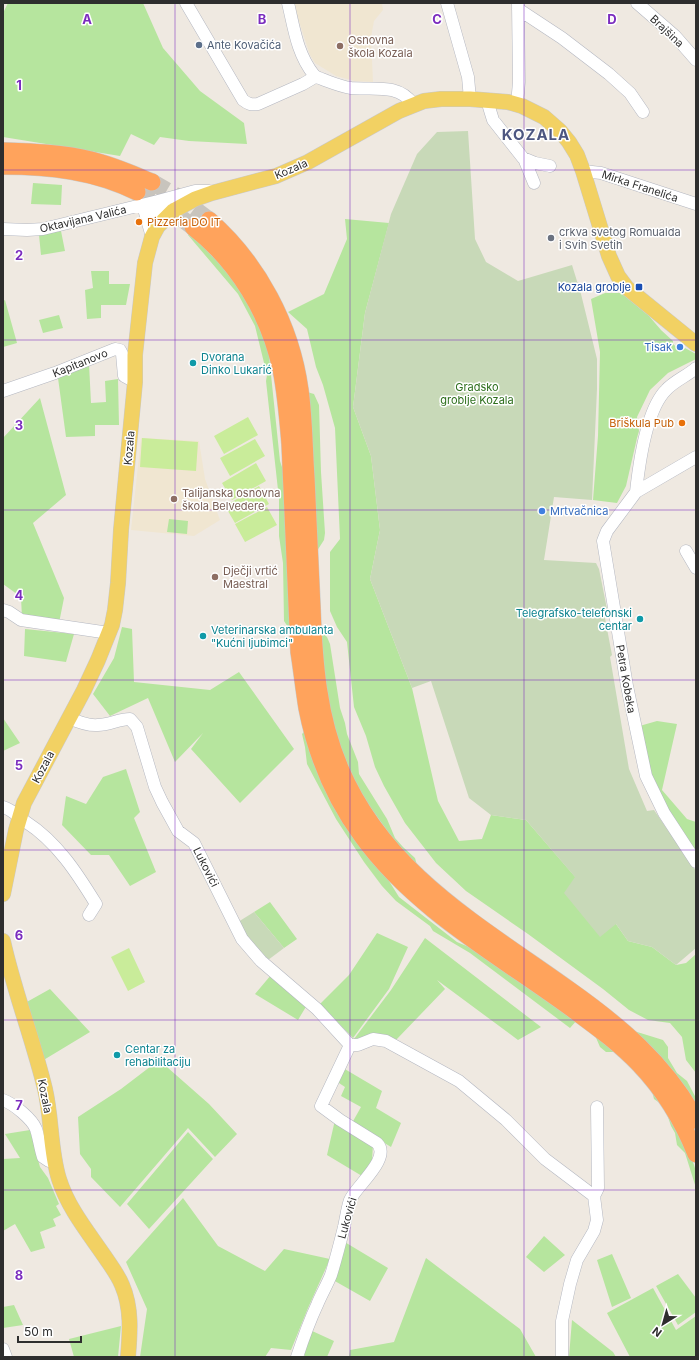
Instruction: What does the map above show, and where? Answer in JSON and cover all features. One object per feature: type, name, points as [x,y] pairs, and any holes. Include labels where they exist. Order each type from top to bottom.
[{"type":"highway","points":[[3,151],[60,154],[91,160],[123,170],[152,182]]},
{"type":"highway","points":[[3,166],[54,168],[109,180],[140,202]]},
{"type":"highway","points":[[209,220],[237,249],[262,284],[280,317],[292,354],[300,390],[304,428],[312,618],[317,676],[323,714],[333,750],[357,802],[376,832],[389,848],[425,884],[460,912],[602,1014],[644,1049],[660,1066],[674,1085],[696,1120]]},
{"type":"highway","points":[[193,227],[207,238],[220,252],[243,281],[254,298],[270,332],[281,369],[290,438],[300,652],[303,683],[310,722],[318,748],[330,781],[340,802],[361,836],[396,876],[418,897],[454,925],[603,1031],[635,1060],[664,1096],[685,1131],[696,1154]]},
{"type":"main road","name":"Kozala","points":[[3,894],[7,858],[19,817],[29,792],[96,665],[109,633],[115,610],[146,253],[158,226],[173,211],[189,202],[224,190],[276,176],[308,162],[413,104],[432,99],[470,99],[517,104],[544,117],[560,131],[577,155],[609,256],[618,276],[627,288],[696,344]]},
{"type":"main road","name":"Kozala","points":[[3,941],[18,1002],[43,1080],[48,1104],[55,1160],[60,1180],[70,1206],[87,1233],[114,1270],[123,1286],[129,1307],[128,1357]]},
{"type":"street","points":[[186,3],[243,100],[248,104],[258,104],[315,77]]},
{"type":"street","points":[[288,3],[300,52],[315,77],[349,88],[390,89],[401,93],[413,104]]},
{"type":"street","points":[[447,3],[468,77],[470,99]]},
{"type":"street","name":"Brajšina","points":[[637,3],[675,36],[696,60]]},
{"type":"street","points":[[517,104],[519,82],[518,6]]},
{"type":"street","points":[[518,6],[609,74],[630,92],[642,112]]},
{"type":"street","points":[[490,100],[493,120],[509,143],[525,161],[534,183]]},
{"type":"street","points":[[525,161],[550,166]]},
{"type":"street","name":"Mirka Franelića","points":[[583,171],[601,173],[696,204]]},
{"type":"street","name":"Oktavijana Valića","points":[[3,229],[43,229],[124,209],[140,202],[158,201],[195,191],[224,190]]},
{"type":"street","points":[[158,201],[164,207],[167,216]]},
{"type":"street","points":[[140,202],[167,216]]},
{"type":"street","points":[[140,202],[152,237]]},
{"type":"street","name":"Kapitanovo","points":[[5,388],[55,373],[115,348],[120,350],[122,354],[124,376],[135,382]]},
{"type":"street","name":"Petra Kobeka","points":[[636,492],[649,423],[659,399],[666,389],[694,371]]},
{"type":"street","name":"Petra Kobeka","points":[[696,457],[636,492],[607,531],[603,541],[627,686],[646,776],[664,813],[696,862]]},
{"type":"street","points":[[686,551],[696,568]]},
{"type":"street","points":[[3,610],[21,620],[109,633]]},
{"type":"street","name":"Lukovići","points":[[69,718],[84,723],[98,725],[123,719],[130,719],[137,727],[155,787],[162,802],[178,831],[194,842],[242,939],[261,961],[316,1009],[350,1045],[322,1106],[340,1120],[377,1143],[380,1146],[380,1158],[350,1201],[337,1256],[328,1282],[307,1329],[297,1357]]},
{"type":"street","points":[[3,807],[10,809],[44,836],[72,867],[96,904],[89,915]]},
{"type":"street","points":[[350,1045],[358,1045],[373,1039],[386,1042],[459,1081],[506,1120],[544,1158],[594,1196]]},
{"type":"street","name":"Kozala","points":[[3,1100],[14,1106],[32,1122],[36,1130],[43,1157],[49,1161],[55,1160]]},
{"type":"street","points":[[562,1357],[562,1322],[570,1284],[577,1260],[594,1231],[597,1220],[594,1196],[598,1188],[597,1107]]},
{"type":"street","points":[[3,1349],[6,1357]]},
{"type":"shaded area","name":"Osnovna škola Kozala","points":[[293,3],[382,3],[383,10],[374,21],[371,37],[373,82],[355,81],[336,76],[315,63],[310,55]]},
{"type":"shaded area","name":"Talijanska osnovna škola Belvedere","points":[[141,438],[199,441],[205,479],[220,520],[194,536],[131,530]]},
{"type":"green space","points":[[8,3],[143,3],[163,48],[200,91],[244,123],[247,144],[189,141],[160,137],[154,145],[131,134],[120,156],[3,137],[3,13]]},
{"type":"green space","name":"Gradsko groblje Kozala","points":[[468,131],[475,239],[486,262],[518,281],[572,265],[581,294],[597,359],[592,500],[554,497],[544,560],[596,563],[599,569],[607,609],[604,613],[612,655],[610,657],[629,769],[647,811],[654,810],[696,871],[696,948],[676,965],[652,947],[628,941],[616,924],[600,937],[564,893],[575,877],[526,820],[491,815],[469,798],[431,681],[412,688],[370,579],[380,530],[371,456],[353,407],[365,313],[391,214],[417,154],[437,132]]},
{"type":"green space","points":[[33,183],[62,185],[61,205],[31,204]]},
{"type":"green space","points":[[345,219],[389,223],[365,313],[353,407],[371,456],[380,530],[370,579],[412,688],[438,801],[459,841],[482,839],[491,815],[526,820],[616,924],[628,941],[652,947],[676,965],[686,963],[696,954],[696,1073],[686,1060],[682,1037],[670,1023],[648,1020],[629,1010],[528,934],[466,891],[436,863],[405,823],[375,767],[366,736],[354,707],[347,642],[337,627],[330,611],[330,552],[340,539],[335,428],[323,385],[316,367],[307,329],[288,312],[324,294],[347,239]]},
{"type":"green space","points":[[61,231],[65,251],[41,255],[39,235]]},
{"type":"green space","points":[[189,233],[220,264],[241,288],[268,346],[280,461],[283,470],[290,630],[284,621],[283,563],[279,536],[279,499],[266,381],[267,375],[255,326],[238,294],[188,235]]},
{"type":"green space","points":[[91,271],[109,271],[109,284],[130,284],[126,305],[101,305],[101,318],[87,319],[85,290],[93,288]]},
{"type":"green space","points":[[605,293],[621,293],[649,316],[681,351],[685,348],[696,354],[696,359],[668,373],[650,390],[637,417],[639,431],[626,486],[617,503],[593,500],[598,436],[600,352],[591,299]]},
{"type":"green space","points":[[5,300],[17,343],[3,347],[3,301]]},
{"type":"green space","points":[[59,315],[63,328],[43,333],[39,320]]},
{"type":"green space","points":[[89,364],[91,403],[106,402],[105,381],[118,379],[119,425],[95,425],[95,436],[66,437],[58,378]]},
{"type":"green space","points":[[307,392],[314,394],[319,405],[325,533],[324,540],[315,554]]},
{"type":"green space","points":[[40,398],[66,495],[33,523],[64,598],[59,623],[22,618],[21,597],[3,584],[3,438]]},
{"type":"green space","points":[[248,417],[258,435],[224,454],[214,436]]},
{"type":"green space","points":[[142,438],[198,442],[196,471],[140,467]]},
{"type":"green space","points":[[255,439],[265,456],[230,476],[220,458]]},
{"type":"green space","points":[[256,463],[266,481],[232,500],[222,483]]},
{"type":"green space","points":[[259,486],[269,504],[235,523],[225,506]]},
{"type":"green space","points":[[267,507],[277,525],[245,542],[235,524]]},
{"type":"green space","points":[[169,519],[188,521],[187,534],[167,532]]},
{"type":"green space","points":[[122,627],[132,629],[134,682],[210,690],[239,672],[294,749],[240,803],[191,749],[203,733],[175,762],[148,698],[110,716],[93,694],[114,658]]},
{"type":"green space","points":[[25,629],[74,634],[66,662],[24,656]]},
{"type":"green space","points":[[319,630],[327,637],[330,644],[340,708],[347,734],[358,762],[359,774],[387,819],[395,838],[415,858],[418,869],[409,861],[355,786],[330,720]]},
{"type":"green space","points":[[3,718],[20,743],[3,751]]},
{"type":"green space","points":[[657,721],[677,724],[662,790],[687,819],[696,822],[696,858],[647,777],[636,727]]},
{"type":"green space","points":[[306,730],[384,873],[399,897],[457,942],[483,953],[577,1020],[570,1028],[470,953],[433,931],[430,926],[396,901],[382,886],[364,862],[336,819],[307,764],[302,734]]},
{"type":"green space","points":[[126,769],[140,812],[134,818],[156,872],[130,886],[109,855],[91,855],[62,825],[66,796],[86,804],[103,777]]},
{"type":"green space","points":[[270,902],[297,939],[284,948],[254,912]]},
{"type":"green space","points":[[254,912],[284,948],[268,960],[248,940],[238,922]]},
{"type":"green space","points":[[377,933],[408,947],[389,989],[353,1038],[320,1004],[349,975]]},
{"type":"green space","points":[[425,938],[541,1027],[518,1040],[437,980],[445,989],[396,1040],[380,1035],[354,1039],[391,990]]},
{"type":"green space","points":[[129,948],[145,982],[128,991],[111,957]]},
{"type":"green space","points":[[271,975],[307,1005],[298,1020],[255,994]]},
{"type":"green space","points":[[50,989],[90,1032],[42,1061],[25,1003]]},
{"type":"green space","points":[[634,1031],[663,1040],[668,1047],[668,1058],[677,1073],[687,1081],[696,1098],[696,1110]]},
{"type":"green space","points":[[594,1033],[621,1056],[614,1052],[606,1052],[600,1047]]},
{"type":"green space","points":[[621,1056],[634,1068],[656,1095],[675,1125],[689,1152],[695,1168],[696,1188],[685,1153],[677,1145],[675,1133],[667,1114],[661,1104],[654,1099],[652,1091]]},
{"type":"green space","points":[[159,1060],[209,1104],[237,1134],[215,1157],[188,1128],[120,1207],[91,1177],[91,1169],[80,1154],[78,1117],[121,1089]]},
{"type":"green space","points":[[343,1068],[382,1091],[376,1108],[401,1123],[391,1147],[352,1123],[361,1107],[341,1096],[345,1087],[336,1081]]},
{"type":"green space","points":[[335,1120],[373,1144],[372,1161],[362,1176],[327,1155]]},
{"type":"green space","points":[[30,1130],[40,1167],[48,1178],[59,1204],[56,1206],[61,1215],[53,1219],[56,1226],[40,1232],[45,1248],[31,1252],[15,1224],[3,1231],[3,1159],[20,1158],[5,1134]]},
{"type":"green space","points":[[188,1132],[213,1159],[149,1229],[127,1204]]},
{"type":"green space","points":[[183,1198],[218,1246],[265,1271],[284,1249],[330,1259],[291,1350],[271,1348],[265,1357],[140,1357],[147,1309],[126,1262]]},
{"type":"green space","points":[[544,1236],[565,1255],[544,1272],[526,1257]]},
{"type":"green space","points":[[343,1241],[388,1268],[370,1301],[333,1280]]},
{"type":"green space","points":[[612,1254],[631,1298],[612,1307],[597,1260]]},
{"type":"green space","points":[[426,1258],[520,1329],[536,1357],[349,1357],[350,1350],[394,1342]]},
{"type":"green space","points":[[678,1274],[696,1298],[696,1312],[678,1325],[656,1286]]},
{"type":"green space","points":[[653,1288],[676,1330],[696,1316],[696,1357],[630,1357],[607,1313]]},
{"type":"green space","points":[[14,1305],[23,1325],[3,1328],[3,1307]]},
{"type":"green space","points":[[572,1320],[613,1352],[616,1357],[569,1357]]},
{"type":"green space","points":[[121,1326],[118,1357],[74,1357],[69,1339]]},
{"type":"green space","points":[[310,1330],[334,1341],[327,1357],[306,1357],[302,1353]]},
{"type":"tunnel","points":[[152,182],[181,199],[209,220]]},
{"type":"tunnel","points":[[137,192],[172,211],[193,227]]},
{"type":"place","name":"Ante Kovačića","points":[[199,45]]},
{"type":"place","name":"Osnovna škola Kozala","points":[[340,46]]},
{"type":"place","name":"Pizzeria DO IT","points":[[139,222]]},
{"type":"place","name":"crkva svetog Romualda i Svih Svetih","points":[[551,238]]},
{"type":"place","name":"Kozala groblje","points":[[639,287]]},
{"type":"place","name":"Tisak","points":[[680,347]]},
{"type":"place","name":"Dvorana Dinko Lukarić","points":[[193,363]]},
{"type":"place","name":"Briškula Pub","points":[[682,423]]},
{"type":"place","name":"Talijanska osnovna škola Belvedere","points":[[174,499]]},
{"type":"place","name":"Mrtvačnica","points":[[542,511]]},
{"type":"place","name":"Dječji vrtić Maestral","points":[[215,577]]},
{"type":"place","name":"Telegrafsko-telefonski centar","points":[[640,619]]},
{"type":"place","name":"Veterinarska ambulanta \"Kućni ljubimci\"","points":[[203,636]]},
{"type":"place","name":"Centar za rehabilitaciju","points":[[117,1055]]},
{"type":"district","name":"KOZALA","points":[[536,134]]}]
